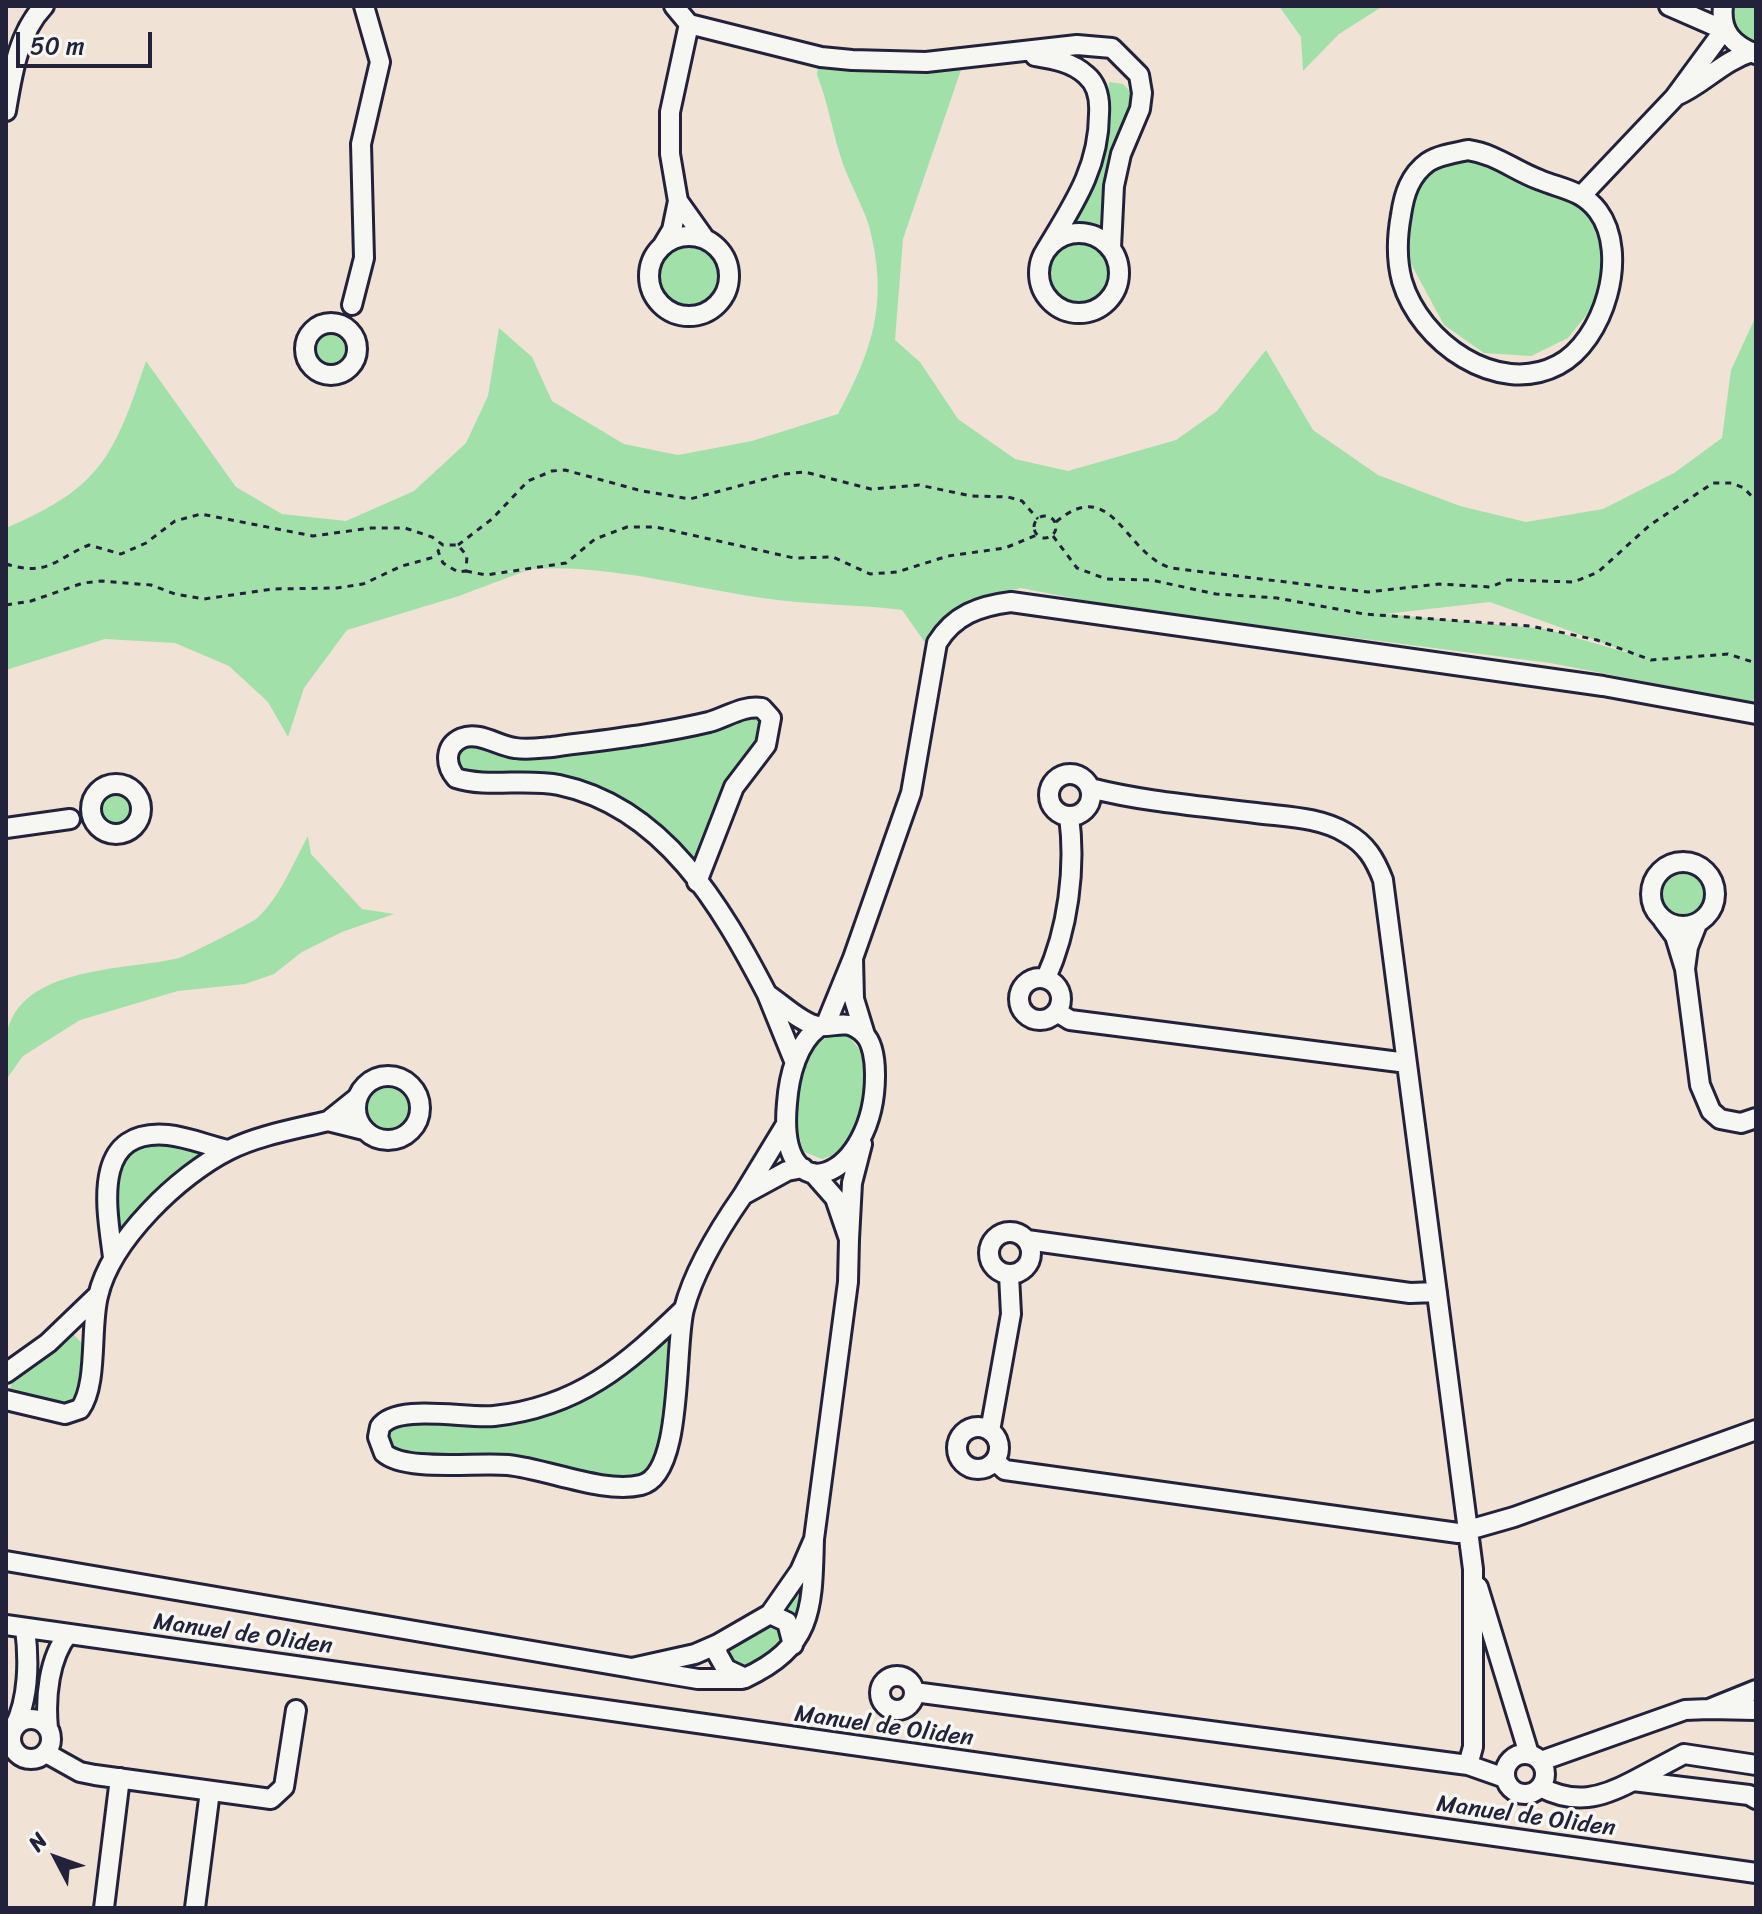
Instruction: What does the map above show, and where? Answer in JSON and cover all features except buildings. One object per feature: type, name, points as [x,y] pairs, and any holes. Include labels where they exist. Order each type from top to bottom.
[{"type":"street","points":[[352,305],[312,331],[307,338],[306,356],[316,370],[333,375],[349,368],[357,352],[352,305],[364,258],[361,144],[380,62],[364,6]]},
{"type":"street","points":[[674,6],[689,24],[796,51],[852,60],[926,62],[1077,45],[1112,48],[1139,75],[1140,109],[1121,154],[1114,186],[1111,248]]},
{"type":"street","points":[[1669,6],[1724,30],[1738,46],[1754,53]]},
{"type":"street","points":[[1582,195],[1674,98],[1724,30],[1723,6]]},
{"type":"street","points":[[6,111],[33,10]]},
{"type":"street","points":[[678,201],[705,239],[725,258],[728,285],[714,309],[688,317],[662,307],[653,296],[649,269],[672,230],[678,201],[670,154],[670,112],[689,24]]},
{"type":"street","points":[[1020,53],[1061,61],[1078,68],[1088,76],[1098,92],[1098,141],[1090,173],[1076,204],[1046,250],[1040,262],[1041,289],[1059,309],[1072,313],[1099,308],[1116,287],[1117,260],[1102,240],[1078,233],[1055,241],[1046,250]]},
{"type":"street","points":[[1674,98],[1696,88],[1737,57],[1754,53]]},
{"type":"street","points":[[1483,152],[1539,180],[1582,195],[1599,212],[1607,230],[1609,283],[1595,331],[1572,357],[1538,374],[1497,374],[1453,349],[1433,332],[1413,306],[1398,259],[1403,202],[1410,182],[1420,169],[1449,154],[1483,152]]},
{"type":"street","points":[[663,245],[683,236],[705,239]]},
{"type":"street","points":[[328,323],[342,326],[353,335]]},
{"type":"street","points":[[823,1025],[853,958],[911,793],[937,643],[944,632],[973,610],[1011,602],[1588,684],[1756,714]]},
{"type":"street","points":[[697,882],[734,787],[770,735],[771,718],[762,708],[753,707],[709,722],[534,749],[504,746],[477,736],[467,737],[452,745],[448,753],[450,771],[466,781],[535,781],[577,789],[617,805],[655,832],[730,926],[767,994],[795,1063]]},
{"type":"street","points":[[1069,816],[1052,806],[1051,785],[1062,775],[1076,774],[1090,788],[1123,796],[1308,819],[1345,832],[1364,845],[1383,880],[1473,1569],[1473,1747],[1468,1765]]},
{"type":"street","points":[[6,828],[70,819],[97,826],[112,834],[129,830],[141,809],[135,793],[120,784],[104,788],[70,819]]},
{"type":"street","points":[[1069,816],[1087,808],[1090,788]]},
{"type":"street","points":[[92,800],[91,814],[97,826]]},
{"type":"street","points":[[1046,978],[1062,935],[1072,857],[1069,816]]},
{"type":"street","points":[[1685,969],[1688,947],[1697,924],[1713,908],[1715,886],[1710,876],[1692,863],[1670,865],[1654,880],[1651,902],[1675,936],[1685,969],[1704,1097],[1720,1119],[1741,1123],[1756,1118]]},
{"type":"street","points":[[1663,920],[1680,927],[1697,924]]},
{"type":"street","points":[[6,1561],[698,1679],[745,1678],[771,1666],[793,1645],[812,1604],[814,1539],[848,1282],[852,1183],[875,1082],[872,1055],[854,999],[853,958]]},
{"type":"street","points":[[1046,978],[1026,983],[1020,1003],[1027,1015],[1039,1020],[1057,1012]]},
{"type":"street","points":[[1046,978],[1061,992],[1057,1012]]},
{"type":"street","points":[[767,994],[823,1025]]},
{"type":"street","points":[[1057,1012],[1070,1020],[1407,1063]]},
{"type":"street","points":[[849,1239],[835,1198],[788,1145],[785,1126],[795,1063],[810,1034],[823,1025],[845,1023],[865,1035]]},
{"type":"street","points":[[6,1400],[65,1414],[80,1409],[88,1391],[98,1295],[113,1257],[157,1205],[228,1150],[328,1121],[358,1097],[372,1080],[394,1075],[413,1086],[421,1107],[414,1128],[395,1139],[384,1140],[364,1130],[328,1121]]},
{"type":"street","points":[[358,1097],[356,1114],[364,1130]]},
{"type":"street","points":[[684,1309],[636,1355],[583,1391],[531,1409],[493,1416],[393,1416],[380,1427],[378,1437],[384,1453],[401,1464],[501,1465],[609,1485],[644,1485],[657,1475],[669,1449],[684,1309],[715,1241],[785,1126]]},
{"type":"street","points":[[113,1257],[105,1186],[108,1171],[120,1152],[140,1139],[164,1135],[228,1150]]},
{"type":"street","points":[[743,1195],[787,1171],[835,1170],[865,1136]]},
{"type":"street","points":[[1009,1275],[991,1264],[991,1243],[1008,1231],[1027,1240],[1410,1293],[1437,1292]]},
{"type":"street","points":[[1009,1275],[1021,1270],[1030,1260],[1027,1240]]},
{"type":"street","points":[[990,1431],[970,1429],[959,1438],[957,1452],[970,1468],[984,1469],[995,1461],[998,1442],[990,1431],[1011,1314],[1009,1275]]},
{"type":"street","points":[[6,1373],[48,1343],[98,1295]]},
{"type":"street","points":[[995,1461],[1005,1470],[1442,1533],[1468,1531],[1756,1430]]},
{"type":"street","points":[[632,1668],[695,1654],[770,1614],[800,1571],[814,1539]]},
{"type":"street","points":[[914,1692],[1468,1765],[1505,1778],[1517,1793],[1530,1794],[1540,1787],[1545,1774],[1535,1758],[1473,1569]]},
{"type":"street","points":[[770,1614],[787,1622],[793,1645]]},
{"type":"street","name":"Manuel de Oliden","points":[[6,1625],[1756,1873]]},
{"type":"street","points":[[25,1628],[28,1651],[22,1708],[11,1741],[16,1753],[28,1759],[46,1753],[80,1772],[271,1799],[279,1795],[284,1787],[296,1710]]},
{"type":"street","points":[[46,1753],[51,1741],[47,1712],[55,1650],[68,1634]]},
{"type":"street","points":[[718,1644],[720,1662],[745,1678]]},
{"type":"street","points":[[1709,1709],[1756,1690]]},
{"type":"street","points":[[1505,1778],[1510,1760],[1535,1758],[1685,1710],[1756,1710]]},
{"type":"street","points":[[14,1728],[31,1719],[48,1728]]},
{"type":"street","points":[[1540,1787],[1554,1794],[1580,1799],[1602,1797],[1684,1754],[1756,1765]]},
{"type":"street","points":[[104,1908],[120,1778]]},
{"type":"street","points":[[1633,1781],[1749,1795],[1756,1799]]},
{"type":"street","points":[[195,1908],[210,1791]]},
{"type":"path","points":[[6,564],[25,568],[56,565],[89,545],[121,554],[146,543],[175,521],[201,514],[313,536],[371,528],[405,528],[432,537],[443,545],[458,545],[492,519],[528,481],[565,470],[642,491],[690,499],[784,474],[805,472],[871,489],[919,485],[971,496],[1008,497],[1022,501],[1038,519]]},
{"type":"path","points":[[1756,501],[1744,488],[1732,483],[1713,483],[1650,525],[1598,572],[1574,582],[1508,580],[1490,587],[1439,584],[1378,592],[1171,568],[1159,564],[1138,547],[1107,513],[1088,505],[1077,506],[1056,522],[1053,536],[1077,568],[1106,579],[1151,580],[1216,594],[1277,598],[1364,614],[1531,626],[1597,640],[1651,660],[1728,654],[1756,663]]},
{"type":"path","points":[[1053,536],[1044,539],[1033,529],[1038,519],[1049,516],[1056,522]]},
{"type":"path","points":[[439,556],[450,569],[486,575],[566,563],[595,539],[627,527],[656,527],[794,558],[833,557],[870,574],[897,572],[948,556],[996,550],[1037,535]]},
{"type":"path","points":[[439,556],[443,545]]},
{"type":"path","points":[[458,545],[467,556],[466,571]]},
{"type":"path","points":[[6,605],[36,600],[83,583],[102,581],[151,585],[175,594],[204,599],[273,589],[337,588],[363,584],[402,566],[439,556]]},
{"type":"green space","points":[[1279,6],[1383,6],[1339,34],[1303,71],[1301,37]]},
{"type":"green space","points":[[1736,6],[1756,6],[1756,42],[1738,35],[1731,15]]},
{"type":"green space","points":[[818,67],[939,70],[962,67],[903,239],[895,340],[920,362],[958,419],[1015,459],[1068,471],[1176,440],[1217,411],[1266,350],[1313,430],[1378,475],[1460,506],[1526,522],[1603,509],[1674,473],[1722,438],[1731,370],[1756,316],[1756,703],[1550,663],[1123,608],[1021,588],[970,599],[941,621],[926,644],[902,610],[780,600],[625,574],[557,568],[522,570],[488,575],[528,570],[459,596],[347,630],[304,688],[288,737],[268,702],[229,666],[175,643],[105,639],[6,670],[6,528],[64,498],[100,465],[124,421],[146,361],[236,487],[282,514],[346,521],[414,491],[466,443],[488,396],[499,328],[532,357],[552,401],[624,444],[678,455],[752,441],[838,414],[868,346],[874,324],[878,278],[869,226],[844,167],[817,75]],"holes":[[[1490,602],[1632,654],[1546,629],[1385,614]]]},
{"type":"green space","points":[[1109,82],[1123,84],[1131,92],[1132,104],[1104,232],[1077,221],[1103,160]]},
{"type":"green space","points":[[1483,152],[1584,207],[1599,233],[1602,272],[1596,303],[1568,338],[1531,356],[1484,353],[1444,325],[1410,262],[1409,217],[1422,181],[1443,163]]},
{"type":"green space","points":[[1080,240],[1103,250],[1113,273],[1103,296],[1080,306],[1057,296],[1047,273],[1057,250]]},
{"type":"green space","points":[[689,243],[702,246],[712,253],[719,263],[722,276],[719,289],[712,299],[702,306],[689,309],[676,306],[666,299],[659,289],[656,276],[659,263],[666,253],[676,246]]},
{"type":"green space","points":[[330,330],[344,335],[349,349],[344,363],[330,368],[316,363],[311,349],[316,335]]},
{"type":"green space","points":[[759,715],[760,730],[733,776],[704,841],[694,856],[637,807],[595,785],[555,776],[468,775],[455,758],[458,749],[473,741],[493,749]]},
{"type":"green space","points":[[116,790],[130,795],[135,809],[130,823],[116,828],[102,823],[97,809],[102,795]]},
{"type":"green space","points":[[308,836],[311,854],[362,909],[394,914],[342,932],[302,952],[274,974],[245,984],[178,991],[80,1020],[23,1056],[6,1080],[6,1037],[15,1013],[30,996],[77,975],[179,958],[251,922],[265,911],[279,891]]},
{"type":"green space","points":[[1682,868],[1700,876],[1708,894],[1700,912],[1682,920],[1664,912],[1656,894],[1664,876]]},
{"type":"green space","points":[[834,1034],[848,1035],[865,1057],[866,1115],[845,1151],[822,1159],[804,1152],[796,1102],[802,1069],[809,1054],[820,1042]]},
{"type":"green space","points":[[388,1081],[406,1089],[414,1107],[406,1125],[388,1133],[370,1125],[362,1107],[370,1089]]},
{"type":"green space","points":[[159,1141],[199,1149],[203,1154],[127,1229],[121,1229],[115,1199],[118,1173],[131,1153]]},
{"type":"green space","points":[[72,1333],[82,1343],[82,1361],[80,1384],[71,1408],[9,1392],[14,1375]]},
{"type":"green space","points":[[670,1339],[675,1343],[662,1448],[650,1474],[634,1481],[519,1459],[473,1455],[417,1459],[387,1446],[386,1434],[408,1423],[497,1423],[530,1418],[563,1408],[609,1386]]},
{"type":"green space","points":[[807,1576],[797,1628],[780,1611]]},
{"type":"green space","points":[[777,1619],[789,1641],[742,1672],[727,1664],[725,1648]]}]
